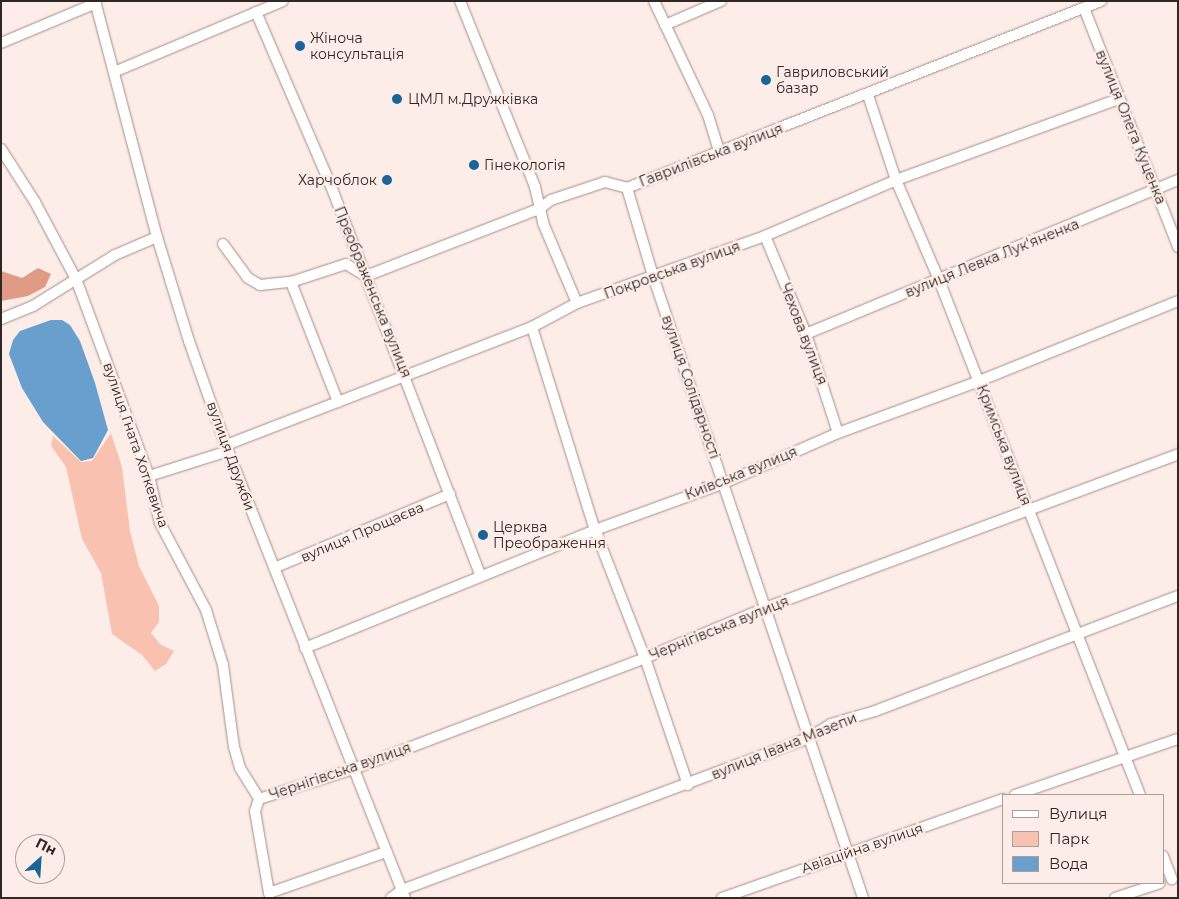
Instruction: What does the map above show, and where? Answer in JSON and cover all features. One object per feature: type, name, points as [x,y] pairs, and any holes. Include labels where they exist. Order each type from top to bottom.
[{"type":"street","points":[[114,72],[284,1]]},
{"type":"street","points":[[460,1],[535,187],[539,209],[577,304]]},
{"type":"street","points":[[654,1],[708,115],[719,151]]},
{"type":"street","points":[[665,25],[721,1]]},
{"type":"street","name":"Гаврилівська вулиця","points":[[366,276],[539,209],[552,200],[605,182],[627,188],[868,95],[1100,1]]},
{"type":"street","points":[[1,43],[96,2]]},
{"type":"street","name":"вулиця Дружби","points":[[96,2],[157,237],[227,448],[403,894]]},
{"type":"street","name":"вулиця Олега Куценка","points":[[1084,8],[1178,247]]},
{"type":"street","name":"Преображенська вулиця","points":[[256,12],[406,375],[481,576]]},
{"type":"street","name":"Кримська вулиця","points":[[868,95],[896,180],[939,280],[1127,757],[1140,794]]},
{"type":"street","name":"Покровська вулиця","points":[[149,476],[227,448],[406,375],[532,328],[577,304],[654,279],[765,236],[896,180],[1119,99]]},
{"type":"street","name":"вулиця Гната Хоткевича","points":[[1,149],[35,202],[76,279],[149,476],[160,523],[206,610],[223,665],[234,747],[240,768],[259,799]]},
{"type":"street","name":"вулиця Левка Лук'яненка","points":[[806,334],[1156,191],[1178,180]]},
{"type":"street","name":"вулиця Солідарності","points":[[627,188],[654,279],[863,898]]},
{"type":"street","name":"Чехова вулиця","points":[[765,236],[806,334],[838,432]]},
{"type":"street","points":[[1,320],[33,306],[115,255],[157,237]]},
{"type":"street","points":[[223,244],[248,278],[260,285],[291,282],[346,264],[366,276]]},
{"type":"street","points":[[291,282],[338,402]]},
{"type":"street","name":"Київська вулиця","points":[[305,648],[595,530],[724,482],[838,432],[979,381],[1178,301]]},
{"type":"street","points":[[532,328],[595,530],[645,658],[688,785]]},
{"type":"street","name":"Чернігівська вулиця","points":[[259,799],[353,769],[645,658],[765,608],[1178,454]]},
{"type":"street","name":"вулиця Прощаєва","points":[[274,568],[450,494]]},
{"type":"street","name":"вулиця Івана Мазепи","points":[[391,898],[808,738],[831,724],[876,711],[1178,596]]},
{"type":"street","points":[[1018,794],[1178,739]]},
{"type":"street","points":[[259,799],[255,811],[269,894],[386,852]]},
{"type":"street","name":"Авіаційна вулиця","points":[[722,898],[1002,800]]},
{"type":"street","points":[[1164,861],[1168,880]]},
{"type":"street","points":[[1115,898],[1156,884]]},
{"type":"green space","points":[[111,433],[122,467],[130,531],[139,566],[159,606],[159,622],[151,633],[160,644],[174,651],[166,664],[155,671],[142,655],[112,634],[101,573],[82,539],[66,467],[51,446],[53,436],[81,462],[92,461]]},
{"type":"shaded area","points":[[38,268],[51,274],[45,287],[28,296],[1,301],[1,271],[22,278]]},
{"type":"water","points":[[51,320],[62,320],[70,325],[80,341],[95,383],[108,430],[93,458],[81,461],[43,422],[22,388],[9,354],[13,340],[20,331]]},
{"type":"place","name":"Жіноча консультація","points":[[300,46]]},
{"type":"place","name":"Гавриловський базар","points":[[766,80]]},
{"type":"place","name":"ЦМЛ м.Дружківка","points":[[397,99]]},
{"type":"place","name":"Гінекологія","points":[[474,165]]},
{"type":"place","name":"Харчоблок","points":[[387,180]]},
{"type":"place","name":"Церква Преображення","points":[[483,535]]}]
